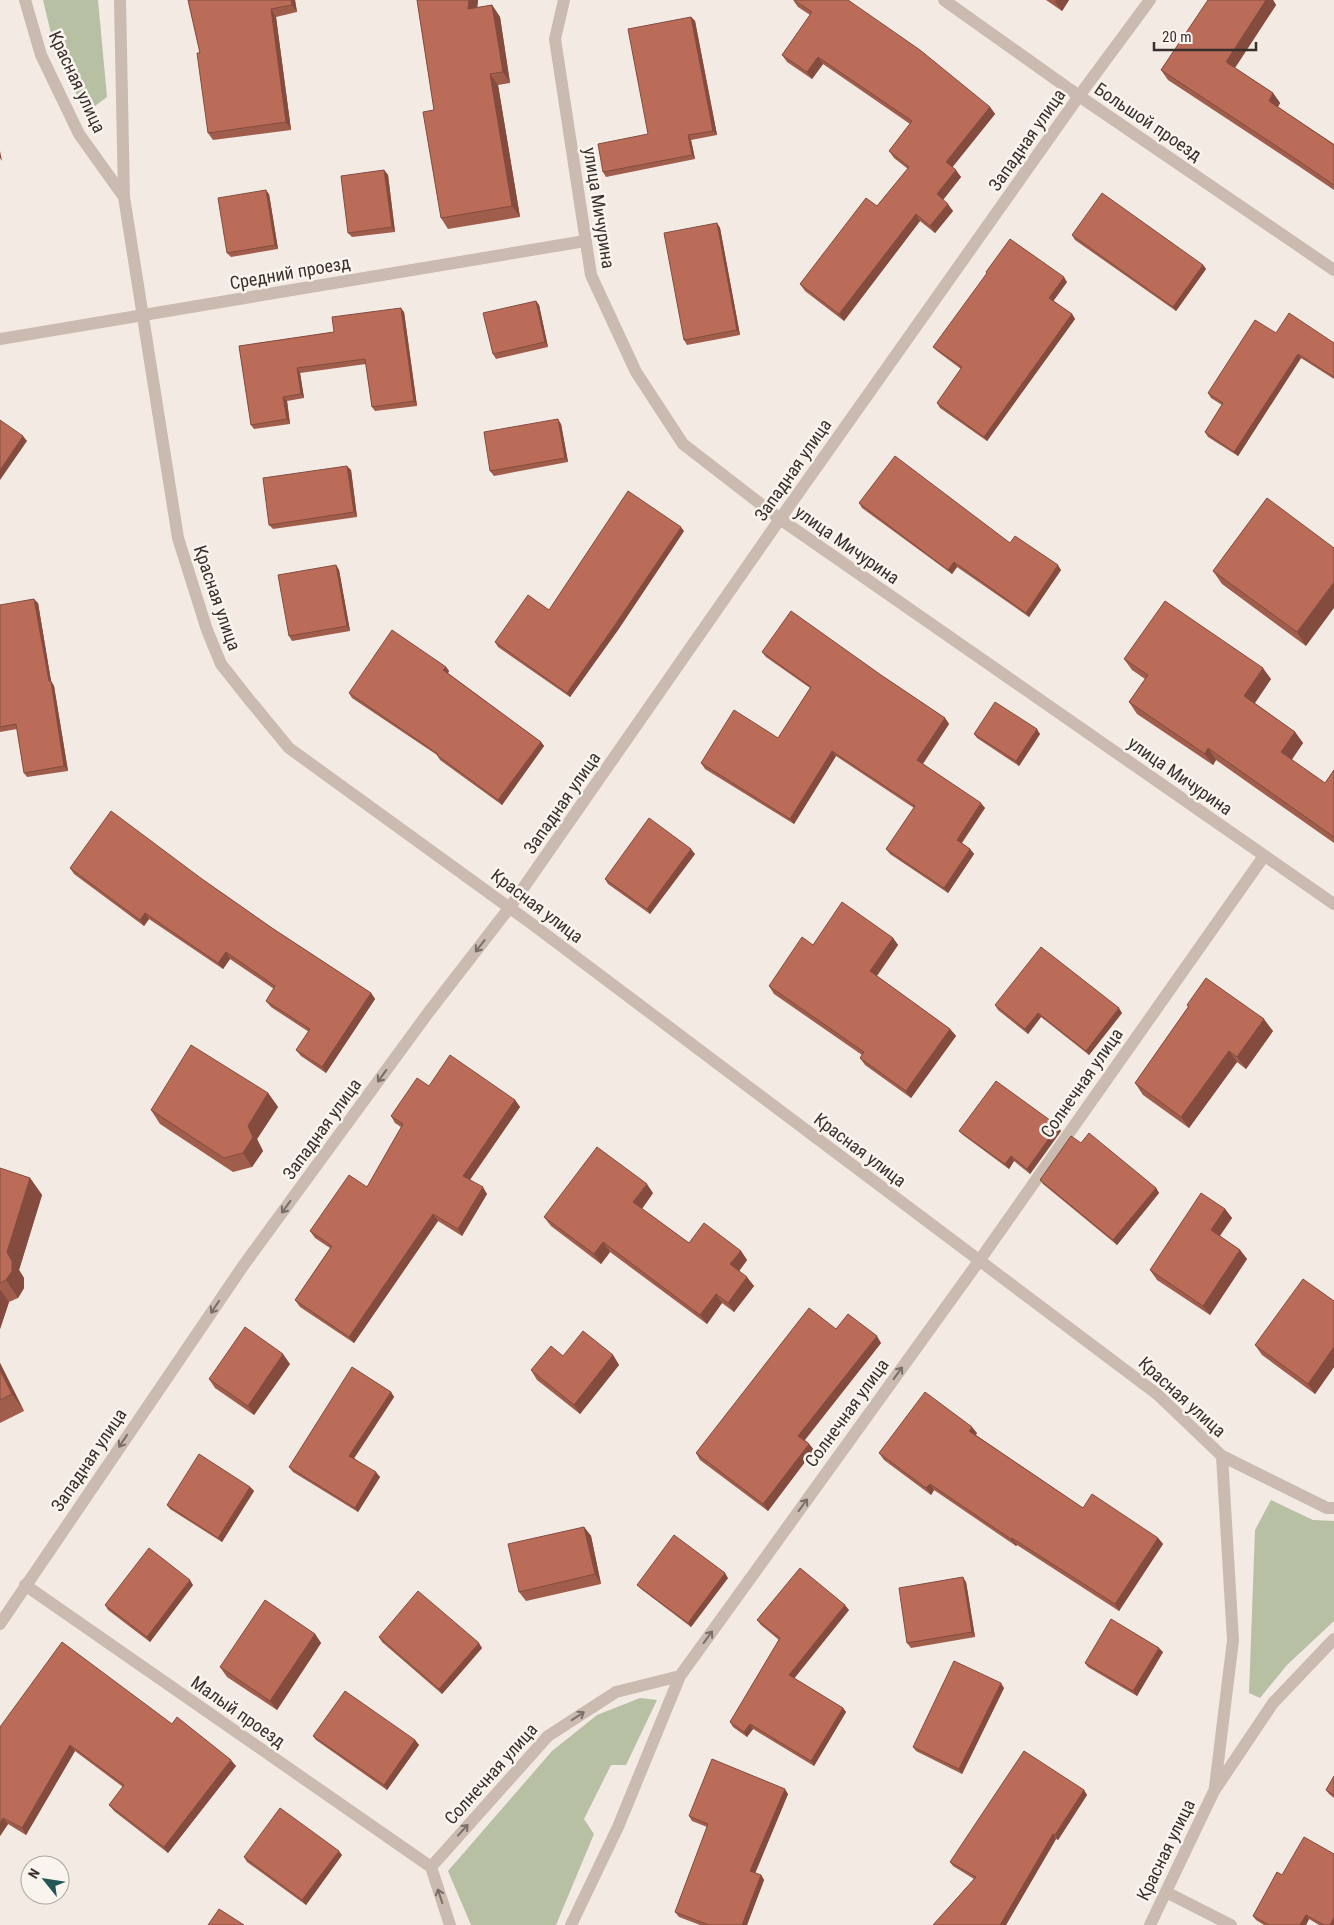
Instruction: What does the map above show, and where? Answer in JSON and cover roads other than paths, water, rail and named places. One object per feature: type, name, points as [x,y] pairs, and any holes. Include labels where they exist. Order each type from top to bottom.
[{"type":"street","name":"Красная улица","points":[[25,0],[41,55],[78,134],[124,197]]},
{"type":"street","name":"Красная улица","points":[[120,0],[124,197],[178,538],[207,630],[221,664],[289,748],[510,908],[1157,1394],[1222,1456],[1327,1508],[1334,1508]]},
{"type":"street","name":"улица Мичурина","points":[[564,0],[555,39],[591,275],[636,372],[683,444],[780,519],[1334,904]]},
{"type":"street","name":"Большой проезд","points":[[944,0],[1079,96],[1334,270]]},
{"type":"street","name":"Западная улица","points":[[0,1624],[243,1266],[423,1021],[510,908],[780,519],[1079,96],[1150,0]]},
{"type":"street","name":"Средний проезд","points":[[0,339],[585,240]]},
{"type":"street","name":"Солнечная улица","points":[[431,1867],[548,1736],[616,1692],[680,1676],[979,1261],[1264,856]]},
{"type":"street","name":"Красная улица","points":[[1214,1791],[1233,1640],[1222,1456]]},
{"type":"street","name":"Малый проезд","points":[[25,1585],[431,1867]]},
{"type":"street","name":"Красная улица","points":[[1150,1925],[1214,1791],[1273,1703],[1334,1639]]},
{"type":"street","points":[[571,1925],[618,1827],[680,1676]]},
{"type":"street","points":[[431,1867],[450,1925]]},
{"type":"street","points":[[1166,1892],[1231,1925]]}]
